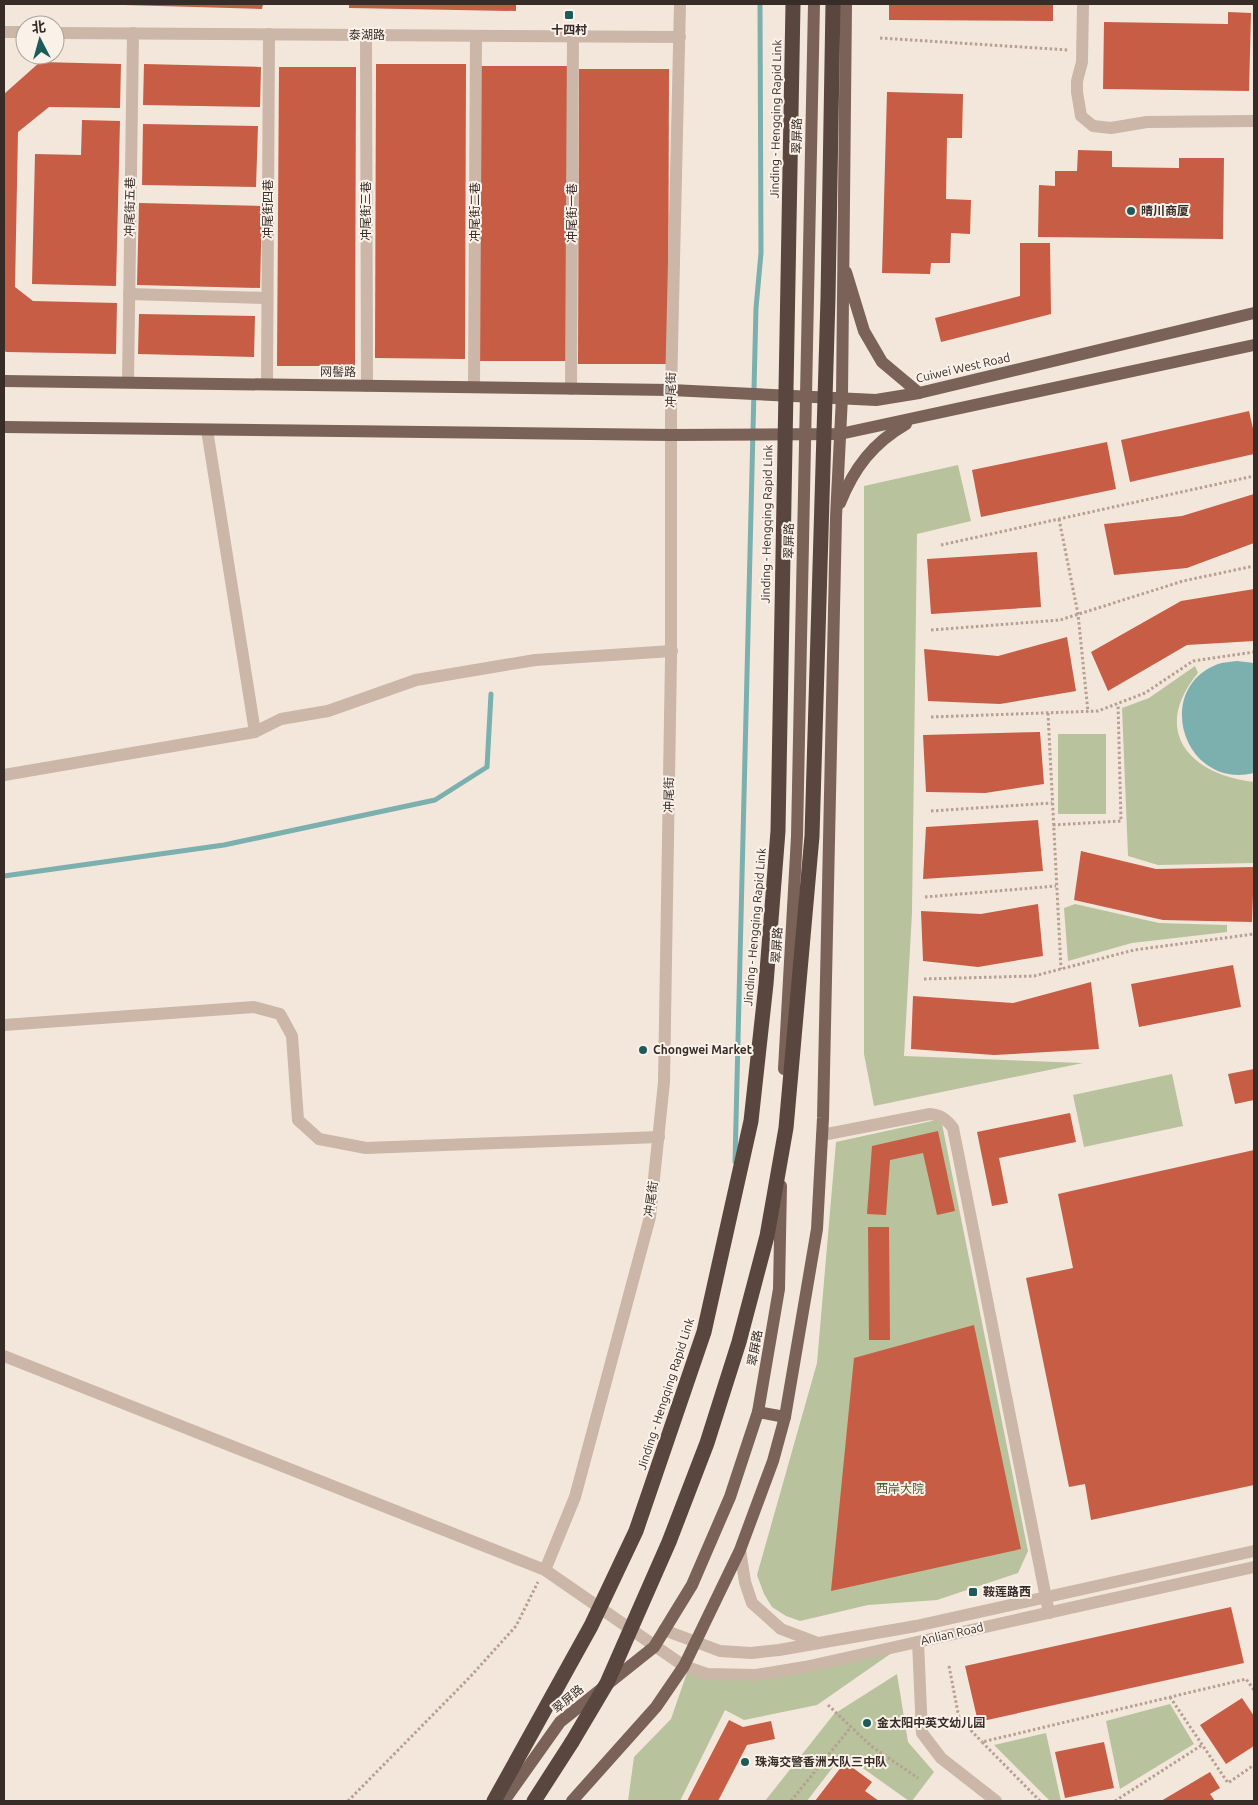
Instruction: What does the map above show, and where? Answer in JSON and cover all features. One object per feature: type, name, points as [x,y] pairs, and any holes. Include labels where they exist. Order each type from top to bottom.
[{"type":"highway","name":"Jinding - Hengqing Rapid Link","points":[[494,1801],[592,1626],[636,1531],[704,1332],[751,1121],[766,984],[778,831],[793,4]]},
{"type":"highway","points":[[534,1801],[607,1683],[669,1542],[707,1443],[739,1342],[766,1236],[786,1128],[812,836],[828,308],[833,4]]},
{"type":"main road","name":"翠屏路","points":[[504,1801],[560,1722],[654,1647],[692,1585],[730,1497],[758,1412],[779,1289],[782,1101],[797,836],[814,4]]},
{"type":"main road","points":[[572,1801],[656,1707],[684,1666],[740,1550],[773,1461],[785,1417],[817,1229],[822,1134],[836,517],[842,397],[846,4]]},
{"type":"main road","points":[[842,258],[864,331],[882,362],[919,393]]},
{"type":"main road","name":"Cuiwei West Road","points":[[671,390],[876,400],[919,393],[1254,313]]},
{"type":"main road","points":[[4,428],[671,435],[840,434],[1254,345]]},
{"type":"main road","name":"网髻路","points":[[4,381],[128,381],[671,390]]},
{"type":"main road","points":[[836,517],[851,478],[867,454],[894,431],[924,416]]},
{"type":"main road","points":[[758,1412],[785,1417]]},
{"type":"street","name":"冲尾街","points":[[545,1570],[575,1497],[647,1226],[664,1082],[672,651],[671,390],[680,4]]},
{"type":"street","points":[[1083,4],[1082,51],[1076,92],[1081,116],[1093,126],[1111,128],[1147,122],[1254,121]]},
{"type":"street","name":"泰湖路","points":[[65,32],[680,37]]},
{"type":"street","name":"冲尾街五巷","points":[[128,381],[133,33]]},
{"type":"street","name":"冲尾街四巷","points":[[267,384],[268,34]]},
{"type":"street","name":"冲尾街三巷","points":[[366,35],[367,386]]},
{"type":"street","name":"冲尾街二巷","points":[[474,387],[476,36]]},
{"type":"street","name":"冲尾街一巷","points":[[571,389],[573,37]]},
{"type":"street","points":[[129,294],[267,298]]},
{"type":"street","points":[[207,430],[256,732]]},
{"type":"street","points":[[4,775],[256,732],[281,719],[328,711],[416,680],[535,660],[672,651]]},
{"type":"street","points":[[4,1025],[254,1007],[280,1014],[292,1036],[298,1120],[319,1139],[366,1148],[659,1137]]},
{"type":"street","points":[[822,1134],[930,1114],[940,1115],[953,1128],[1049,1613]]},
{"type":"street","name":"Anlian Road","points":[[4,1356],[545,1570],[654,1647],[684,1666],[708,1674],[756,1675],[805,1667],[1254,1567]]},
{"type":"street","points":[[740,1550],[745,1582],[752,1603],[781,1629],[820,1644]]},
{"type":"street","name":"Anlian Road","points":[[664,1630],[720,1651],[751,1654],[820,1644],[916,1626],[1254,1551]]},
{"type":"street","points":[[918,1642],[922,1733],[941,1758],[996,1801]]},
{"type":"path","points":[[880,38],[1082,51]]},
{"type":"path","points":[[941,546],[1254,476]]},
{"type":"path","points":[[1058,519],[1078,614],[1088,712]]},
{"type":"path","points":[[932,630],[1060,620],[1183,581],[1254,566]]},
{"type":"path","points":[[931,717],[1098,711],[1145,693],[1193,661],[1254,652]]},
{"type":"path","points":[[1053,825],[1121,821],[1118,704]]},
{"type":"path","points":[[1048,713],[1061,969]]},
{"type":"path","points":[[931,811],[1052,803]]},
{"type":"path","points":[[925,897],[1057,886]]},
{"type":"path","points":[[924,979],[1034,976],[1134,950],[1254,934]]},
{"type":"path","points":[[348,1801],[470,1677],[516,1626],[545,1570]]},
{"type":"path","points":[[949,1666],[959,1718],[1040,1801]]},
{"type":"path","points":[[982,1742],[1246,1679],[1254,1690]]},
{"type":"path","points":[[1170,1697],[1228,1783],[1254,1765]]},
{"type":"path","points":[[828,1705],[872,1746],[918,1778]]},
{"type":"path","points":[[791,1801],[851,1727]]},
{"type":"path","points":[[1115,1801],[1202,1744]]},
{"type":"green space","points":[[958,465],[971,521],[917,534],[912,913],[904,1056],[1083,1063],[874,1106],[864,1054],[864,486]]},
{"type":"green space","points":[[1195,666],[1198,673],[1184,694],[1178,714],[1178,731],[1184,747],[1196,760],[1212,770],[1231,778],[1254,782],[1254,863],[1158,865],[1128,856],[1122,708],[1149,698]]},
{"type":"green space","points":[[1058,734],[1106,734],[1106,814],[1058,814]]},
{"type":"green space","points":[[1075,904],[1159,923],[1227,925],[1227,932],[1132,943],[1068,961],[1064,908]]},
{"type":"green space","points":[[1172,1074],[1183,1126],[1084,1147],[1073,1095]]},
{"type":"green space","name":"西岸大院","points":[[941,1119],[1028,1551],[1018,1573],[937,1600],[868,1605],[800,1621],[786,1616],[772,1607],[764,1594],[757,1575],[817,1363],[836,1142]]},
{"type":"green space","points":[[906,1643],[817,1705],[744,1720],[725,1710],[680,1801],[628,1801],[634,1757],[671,1719],[690,1664],[730,1674],[781,1673]]},
{"type":"green space","name":"金太阳中英文幼儿园","points":[[897,1674],[908,1742],[934,1772],[912,1801],[909,1801],[843,1754],[807,1801],[765,1801],[834,1714]]},
{"type":"green space","points":[[1170,1704],[1194,1744],[1120,1789],[1106,1721]]},
{"type":"green space","points":[[1046,1733],[1061,1801],[1050,1801],[994,1745]]},
{"type":"water","points":[[1237,661],[1254,663],[1254,773],[1230,774],[1210,767],[1194,753],[1185,734],[1182,714],[1186,694],[1198,677],[1218,664]]},
{"type":"building","points":[[89,4],[263,4],[262,9]]},
{"type":"building","points":[[349,4],[516,4],[516,11],[349,8]]},
{"type":"building","points":[[889,4],[1053,4],[1053,21],[889,20]]},
{"type":"building","points":[[1228,12],[1251,13],[1249,91],[1103,89],[1104,22],[1228,24]]},
{"type":"building","points":[[65,63],[121,64],[120,108],[49,107],[18,132],[15,287],[33,301],[117,303],[116,354],[6,352],[4,350],[4,94],[37,65],[65,65]]},
{"type":"building","points":[[144,64],[261,67],[260,107],[143,105]]},
{"type":"building","points":[[376,64],[466,64],[465,359],[375,358]]},
{"type":"building","points":[[479,66],[569,66],[568,361],[478,361]]},
{"type":"building","points":[[279,67],[356,67],[355,366],[277,366]]},
{"type":"building","points":[[579,69],[669,69],[668,364],[578,364]]},
{"type":"building","points":[[887,92],[963,94],[962,138],[947,138],[946,199],[971,200],[970,234],[951,233],[950,263],[931,263],[930,274],[882,273]]},
{"type":"building","points":[[82,120],[120,121],[116,286],[32,284],[35,154],[81,155]]},
{"type":"building","points":[[143,124],[258,126],[256,187],[142,185]]},
{"type":"building","name":"晴川商厦","points":[[1078,150],[1112,151],[1112,167],[1179,168],[1179,158],[1224,158],[1223,239],[1038,237],[1039,185],[1055,186],[1055,171],[1077,171]]},
{"type":"building","points":[[139,203],[262,206],[260,288],[137,285]]},
{"type":"building","points":[[1020,243],[1050,243],[1051,314],[941,342],[935,318],[1020,296]]},
{"type":"building","points":[[139,314],[255,316],[254,357],[138,354]]},
{"type":"building","points":[[1249,411],[1254,433],[1254,454],[1130,482],[1121,440]]},
{"type":"building","points":[[1107,442],[1116,489],[981,517],[972,470]]},
{"type":"building","points":[[1254,494],[1254,543],[1187,568],[1114,575],[1104,524],[1182,516]]},
{"type":"building","points":[[1037,552],[1041,607],[931,614],[927,559]]},
{"type":"building","points":[[1254,589],[1254,641],[1187,645],[1108,691],[1091,652],[1181,601]]},
{"type":"building","points":[[1067,637],[1076,691],[1000,704],[928,701],[924,649],[998,656]]},
{"type":"building","points":[[1040,732],[1044,784],[985,793],[926,792],[923,735]]},
{"type":"building","points":[[1038,820],[1043,871],[923,879],[926,827]]},
{"type":"building","points":[[1081,851],[1156,869],[1254,867],[1252,922],[1163,920],[1074,900]]},
{"type":"building","points":[[1038,904],[1043,956],[978,967],[923,961],[921,911],[981,914]]},
{"type":"building","points":[[1233,965],[1241,1007],[1139,1027],[1131,984]]},
{"type":"building","points":[[1091,982],[1099,1049],[994,1055],[911,1049],[913,996],[1013,1003]]},
{"type":"building","points":[[1254,1069],[1254,1100],[1235,1104],[1228,1074]]},
{"type":"building","points":[[1070,1113],[1076,1142],[999,1158],[1008,1203],[992,1206],[977,1132]]},
{"type":"building","points":[[938,1131],[955,1211],[937,1215],[923,1153],[890,1160],[886,1215],[867,1214],[872,1146]]},
{"type":"building","points":[[1254,1150],[1254,1485],[1091,1520],[1085,1484],[1069,1487],[1026,1278],[1073,1268],[1058,1194]]},
{"type":"building","points":[[868,1227],[889,1227],[890,1340],[869,1340]]},
{"type":"building","points":[[974,1325],[1021,1549],[831,1591],[854,1358]]},
{"type":"building","points":[[1231,1607],[1244,1663],[978,1722],[965,1666]]},
{"type":"building","points":[[1242,1698],[1254,1716],[1254,1746],[1226,1764],[1200,1725]]},
{"type":"building","points":[[729,1720],[743,1727],[771,1721],[775,1739],[747,1745],[718,1801],[687,1801]]},
{"type":"building","points":[[1104,1742],[1114,1788],[1065,1798],[1055,1752]]},
{"type":"building","points":[[845,1762],[872,1782],[865,1791],[879,1801],[815,1801]]},
{"type":"building","points":[[1210,1772],[1220,1788],[1210,1794],[1215,1801],[1161,1801]]},
{"type":"waterway","points":[[735,1162],[756,308],[761,253],[760,4]]},
{"type":"waterway","points":[[4,876],[224,845],[435,800],[487,767],[491,694]]},
{"type":"place","name":"十四村","points":[[569,15]]},
{"type":"place","name":"晴川商厦","points":[[1131,211]]},
{"type":"place","name":"Chongwei Market","points":[[643,1050]]},
{"type":"place","name":"鞍莲路西","points":[[973,1592]]},
{"type":"place","name":"金太阳中英文幼儿园","points":[[867,1723]]},
{"type":"place","name":"珠海交警香洲大队三中队","points":[[745,1762]]}]
